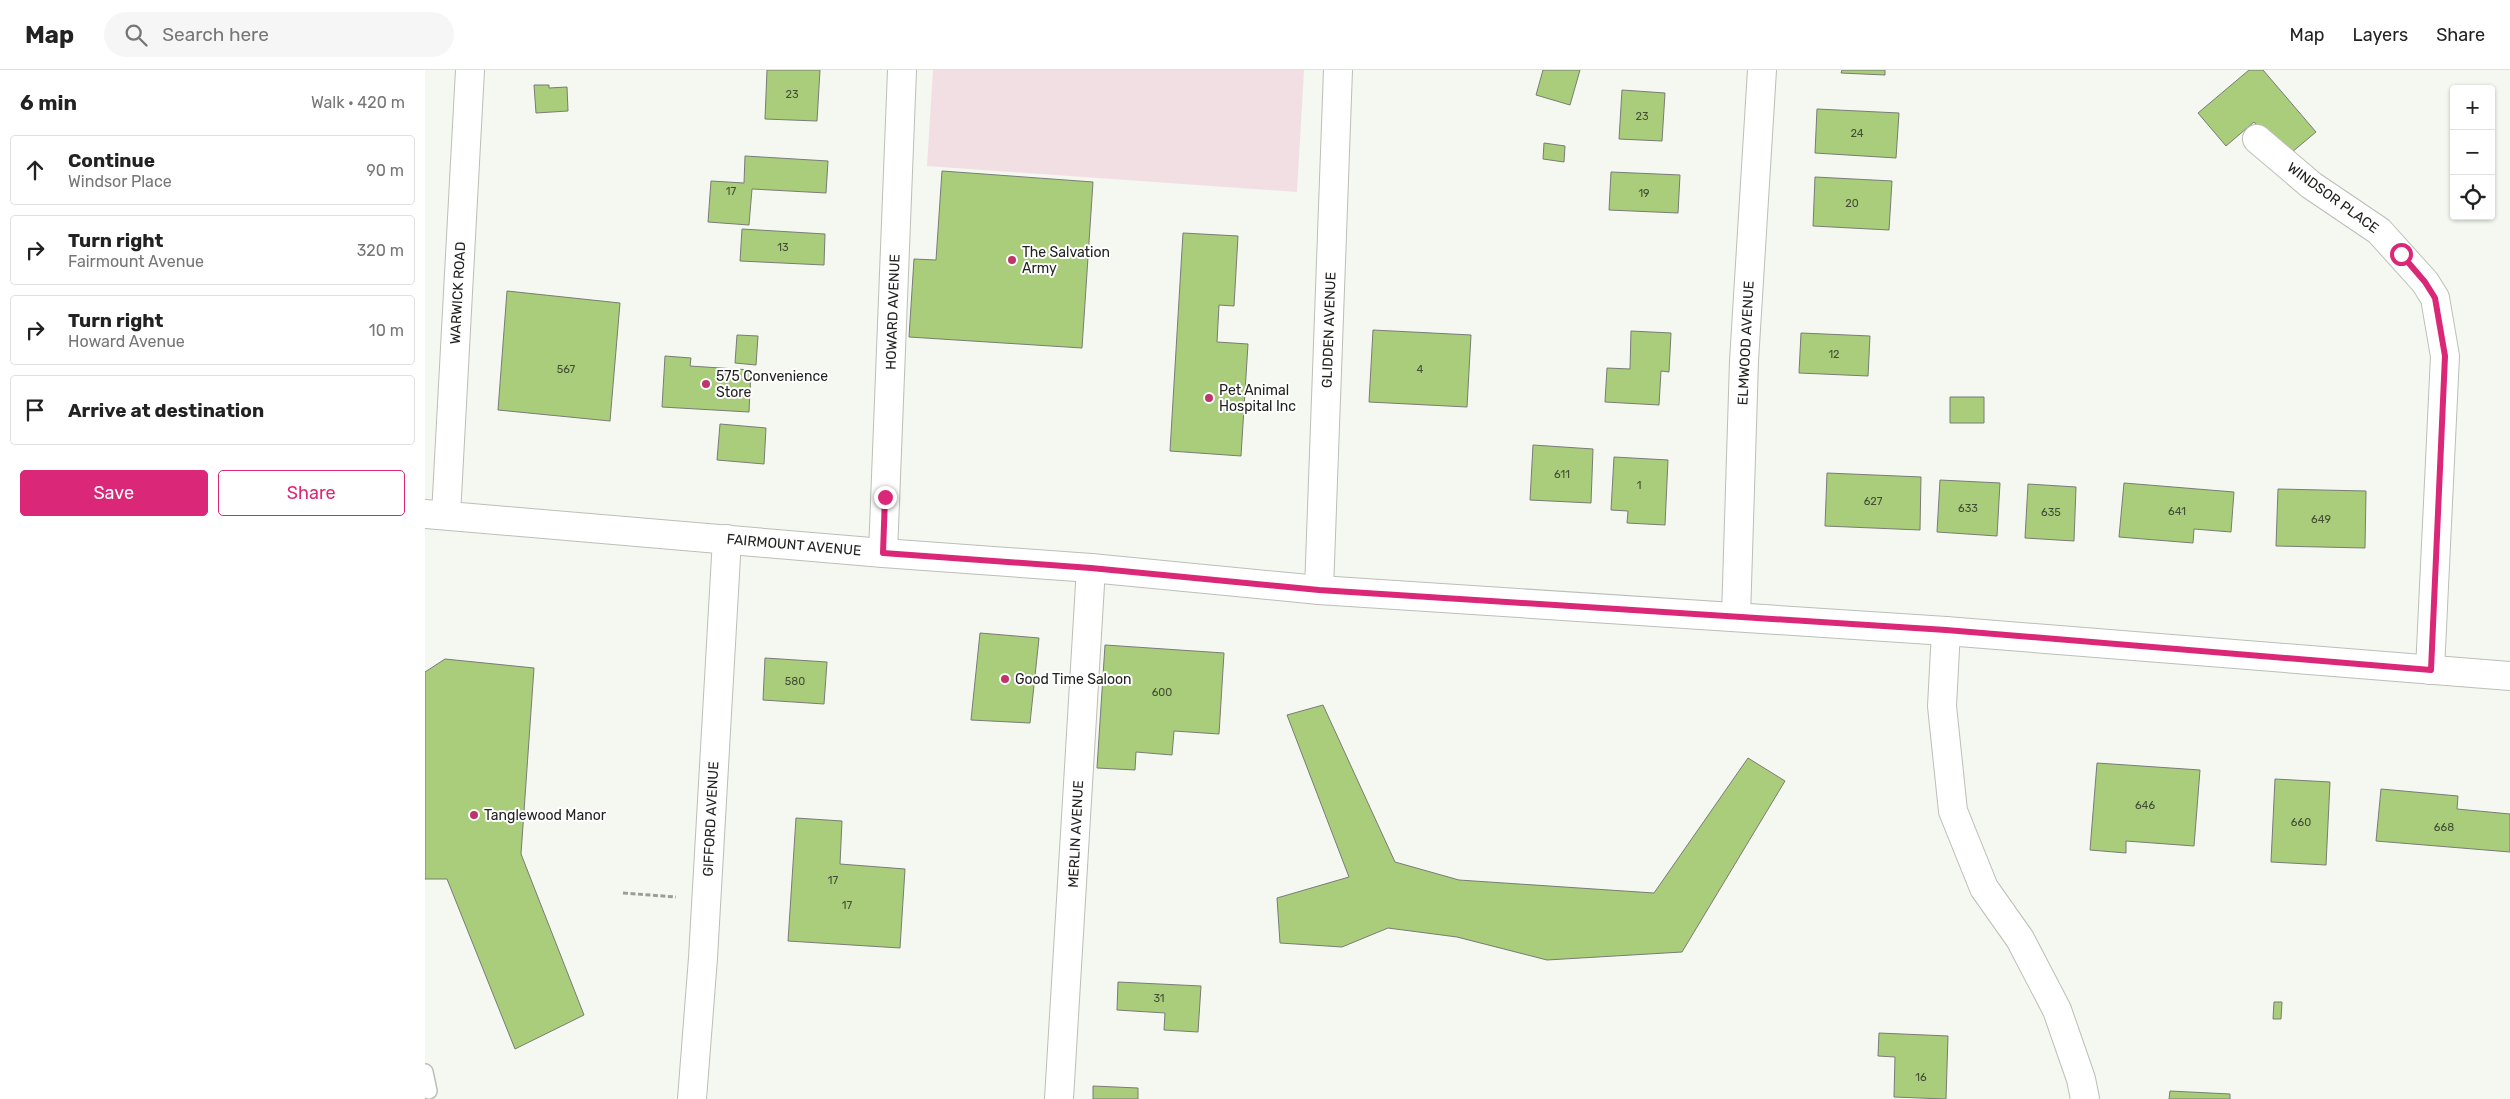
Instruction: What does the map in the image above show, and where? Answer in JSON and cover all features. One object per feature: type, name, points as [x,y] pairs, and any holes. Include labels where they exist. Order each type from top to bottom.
[{"type":"street","name":"WARWICK ROAD","points":[[435,514],[470,70]]},
{"type":"street","name":"HOWARD AVENUE","points":[[883,553],[902,70]]},
{"type":"street","name":"GLIDDEN AVENUE","points":[[1319,590],[1338,70]]},
{"type":"street","name":"ELMWOOD AVENUE","points":[[1736,617],[1744,361],[1763,70]]},
{"type":"street","name":"WINDSOR PLACE","points":[[2257,139],[2311,185],[2379,231],[2425,282],[2435,298],[2445,356],[2431,670]]},
{"type":"street","name":"FAIRMOUNT AVENUE","points":[[435,514],[883,553],[1091,568],[1319,590],[1946,630],[2510,676]]},
{"type":"street","name":"GIFFORD AVENUE","points":[[692,1099],[707,899],[727,539]]},
{"type":"street","name":"MERLIN AVENUE","points":[[1059,1099],[1091,568]]},
{"type":"street","points":[[1946,630],[1942,706],[1953,811],[1984,888],[2020,939],[2057,1010],[2081,1079],[2085,1099]]},
{"type":"lane","points":[[425,1072],[429,1090]]},
{"type":"path","points":[[623,893],[707,899]]},
{"type":"shaded area","points":[[933,70],[1304,70],[1297,192],[927,166]]},
{"type":"building","points":[[767,70],[820,70],[817,121],[765,119]]},
{"type":"building","points":[[1543,70],[1580,70],[1570,105],[1536,95]]},
{"type":"building","points":[[1842,70],[1885,70],[1885,75],[1841,73]]},
{"type":"building","points":[[2249,70],[2263,70],[2316,132],[2285,158],[2254,122],[2226,146],[2198,113]]},
{"type":"building","points":[[534,85],[549,85],[549,88],[567,87],[568,111],[536,113]]},
{"type":"building","points":[[1622,90],[1665,93],[1662,141],[1619,139]]},
{"type":"building","points":[[1817,109],[1899,113],[1896,158],[1815,153]]},
{"type":"building","points":[[1544,143],[1565,146],[1564,162],[1543,159]]},
{"type":"building","points":[[745,156],[828,161],[826,193],[752,189],[749,225],[708,222],[711,181],[744,183]]},
{"type":"building","name":"The Salvation Army","points":[[942,171],[1093,182],[1082,348],[909,337],[914,259],[936,260]]},
{"type":"building","points":[[1611,172],[1680,175],[1678,213],[1609,210]]},
{"type":"building","points":[[1815,177],[1892,181],[1889,230],[1813,226]]},
{"type":"building","points":[[742,229],[825,234],[824,265],[740,261]]},
{"type":"building","name":"Pet Animal Hospital Inc","points":[[1183,233],[1238,236],[1234,306],[1219,305],[1217,342],[1248,344],[1241,456],[1170,451]]},
{"type":"building","points":[[507,291],[620,303],[610,421],[498,410]]},
{"type":"building","points":[[1373,330],[1471,335],[1467,407],[1369,402]]},
{"type":"building","points":[[1631,331],[1671,333],[1669,372],[1661,371],[1659,405],[1605,402],[1607,368],[1630,369]]},
{"type":"building","points":[[1801,333],[1870,336],[1868,376],[1799,373]]},
{"type":"building","points":[[737,335],[758,336],[756,365],[735,363]]},
{"type":"building","points":[[665,356],[691,358],[690,366],[751,370],[749,412],[662,407]]},
{"type":"building","points":[[1950,397],[1984,397],[1984,423],[1950,423]]},
{"type":"building","points":[[720,424],[766,428],[764,464],[717,460]]},
{"type":"building","points":[[1533,445],[1593,449],[1591,503],[1530,500]]},
{"type":"building","points":[[1614,457],[1668,460],[1665,525],[1627,523],[1628,511],[1611,510]]},
{"type":"building","points":[[1827,473],[1921,477],[1920,530],[1825,526]]},
{"type":"building","points":[[1940,480],[2000,483],[1997,536],[1937,532]]},
{"type":"building","points":[[2124,483],[2234,492],[2231,532],[2194,529],[2193,543],[2119,537]]},
{"type":"building","points":[[2028,484],[2076,487],[2074,541],[2025,538]]},
{"type":"building","points":[[2278,489],[2366,491],[2365,548],[2276,546]]},
{"type":"building","name":"Good Time Saloon","points":[[980,633],[1039,638],[1030,723],[971,720]]},
{"type":"building","points":[[1105,645],[1224,653],[1219,734],[1174,731],[1172,755],[1136,752],[1135,770],[1097,768]]},
{"type":"building","points":[[765,658],[827,662],[824,704],[763,700]]},
{"type":"building","name":"Tanglewood Manor","points":[[445,659],[534,668],[521,854],[584,1015],[515,1049],[447,879],[425,879],[425,672]]},
{"type":"building","points":[[1323,705],[1395,862],[1459,880],[1654,893],[1748,758],[1785,781],[1682,952],[1547,960],[1457,937],[1388,928],[1342,947],[1280,943],[1277,898],[1349,877],[1287,715]]},
{"type":"building","points":[[2097,763],[2200,770],[2194,846],[2126,841],[2126,853],[2090,850]]},
{"type":"building","points":[[2275,779],[2330,782],[2326,865],[2271,862]]},
{"type":"building","points":[[2381,789],[2458,796],[2457,809],[2510,814],[2510,852],[2376,841]]},
{"type":"building","points":[[796,818],[842,821],[840,864],[905,869],[900,948],[788,941]]},
{"type":"building","points":[[1118,982],[1201,986],[1198,1032],[1164,1030],[1165,1013],[1117,1010]]},
{"type":"building","points":[[2274,1002],[2282,1002],[2281,1019],[2273,1019]]},
{"type":"building","points":[[1879,1033],[1948,1036],[1946,1099],[1894,1097],[1895,1057],[1878,1056]]},
{"type":"building","points":[[1093,1086],[1138,1088],[1138,1099],[1093,1099]]},
{"type":"building","points":[[2170,1091],[2230,1094],[2230,1099],[2169,1099]]},
{"type":"place","name":"The Salvation Army","points":[[1012,260]]},
{"type":"place","name":"575 Convenience Store","points":[[706,384]]},
{"type":"place","name":"Pet Animal Hospital Inc","points":[[1209,398]]},
{"type":"place","name":"Good Time Saloon","points":[[1005,679]]},
{"type":"place","name":"Tanglewood Manor","points":[[474,815]]},
{"type":"route","points":[[885,497],[883,553],[1091,568],[1319,590],[1946,630],[2282,660],[2431,670],[2445,356],[2435,298],[2425,282],[2401,254]]}]
